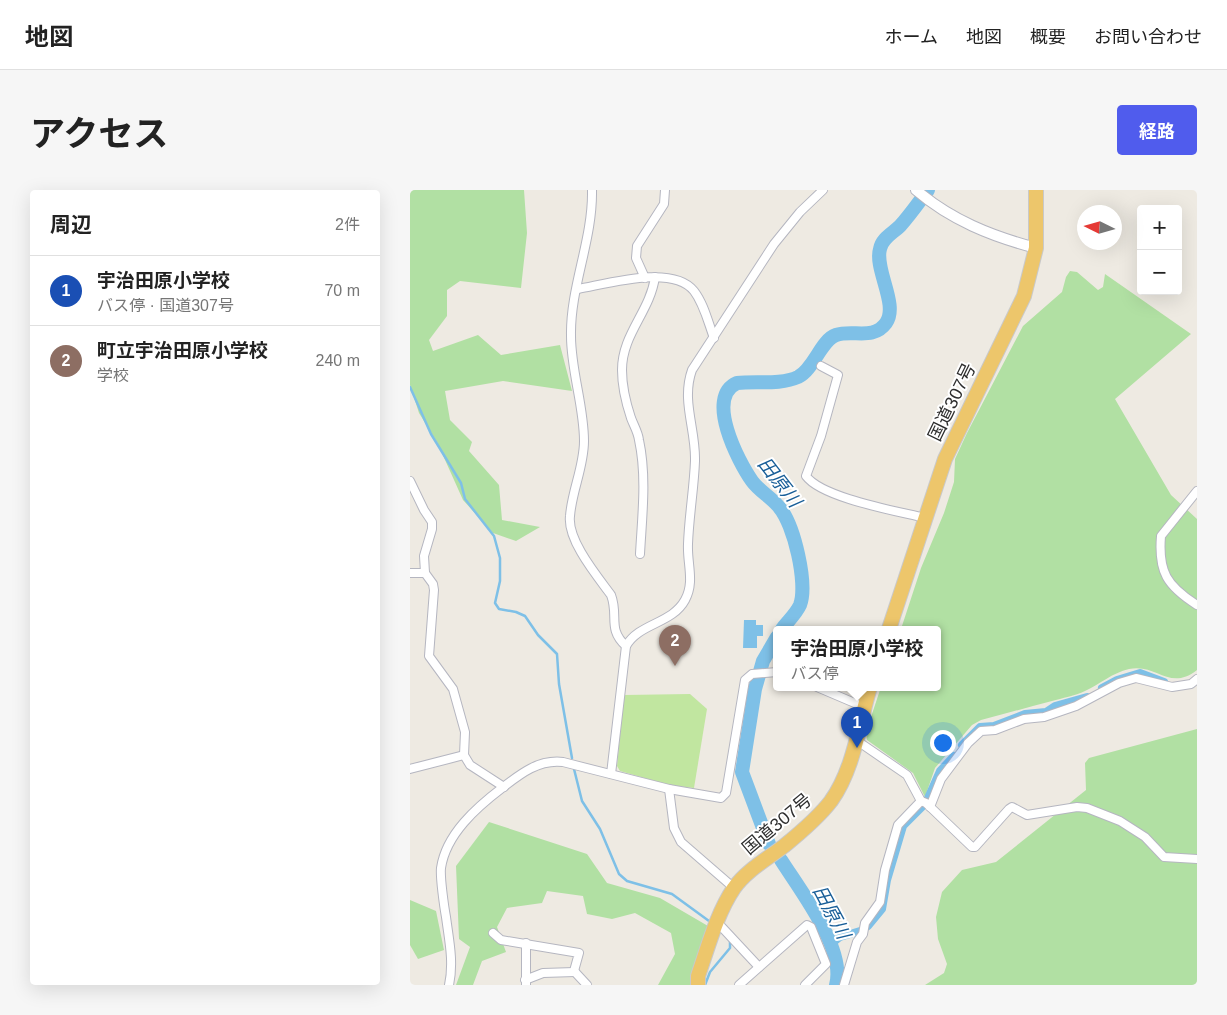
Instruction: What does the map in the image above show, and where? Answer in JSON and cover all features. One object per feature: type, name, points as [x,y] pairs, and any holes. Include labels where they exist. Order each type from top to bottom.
[{"type":"highway","name":"国道307号","points":[[890,626],[925,518],[956,435],[1024,296],[1036,248],[1036,190]]},
{"type":"highway","name":"国道307号","points":[[698,985],[698,976],[717,922],[734,888],[752,870],[784,846],[825,808],[840,785],[856,740],[869,691]]},
{"type":"street","points":[[592,190],[588,236],[571,337],[584,440],[583,460],[569,516],[572,531],[580,548],[611,595],[614,630],[626,646]]},
{"type":"street","points":[[645,278],[636,258],[638,246],[664,204],[665,190]]},
{"type":"street","points":[[611,774],[626,646],[635,634],[673,614],[684,602],[689,591],[691,579],[688,546],[695,460],[686,394],[692,370],[774,244],[800,212],[823,190]]},
{"type":"street","points":[[916,190],[946,213],[989,234],[1036,248]]},
{"type":"street","points":[[640,554],[643,493],[642,455],[639,437],[625,392],[622,370],[624,349],[649,303],[655,277]]},
{"type":"street","points":[[578,289],[645,278],[677,279],[687,284],[701,305],[714,338]]},
{"type":"street","points":[[821,366],[838,375],[821,436],[806,476],[812,484],[854,500],[925,518]]},
{"type":"street","points":[[410,481],[432,522],[432,529],[424,556],[425,574],[433,584],[434,590],[429,656],[432,663],[453,689],[465,732],[464,755],[470,765],[504,786]]},
{"type":"street","points":[[1197,491],[1161,536],[1160,543],[1162,563],[1168,582],[1174,590],[1197,605]]},
{"type":"street","points":[[410,572],[425,574]]},
{"type":"street","points":[[449,985],[452,972],[451,944],[441,870],[446,852],[476,809],[504,786],[537,764],[551,761],[563,762],[669,789],[718,798],[725,795],[744,680],[753,674],[773,672]]},
{"type":"street","points":[[930,807],[941,779],[968,743],[981,731],[995,730],[1024,719],[1044,717],[1076,706],[1119,683],[1136,678],[1161,686],[1194,682]]},
{"type":"street","points":[[826,691],[864,707]]},
{"type":"street","points":[[856,740],[907,775],[921,801],[930,807],[972,847],[975,847],[1009,808],[1012,807],[1027,815],[1077,807],[1088,808],[1120,821],[1144,837],[1164,857],[1197,859]]},
{"type":"street","points":[[410,769],[464,755]]},
{"type":"street","points":[[669,789],[674,828],[681,842],[734,888]]},
{"type":"street","points":[[844,985],[857,942],[863,934],[865,923],[880,902],[885,870],[898,825],[921,801]]},
{"type":"street","points":[[717,922],[759,967]]},
{"type":"street","points":[[739,985],[807,925],[811,927],[826,964],[805,985]]},
{"type":"street","points":[[493,933],[501,940],[579,953],[574,966],[575,972]]},
{"type":"street","points":[[526,943],[526,982],[543,973],[575,972],[583,978],[587,985]]},
{"type":"green space","points":[[410,190],[524,190],[527,233],[521,288],[460,281],[447,290],[447,316],[429,340],[433,351],[478,335],[501,355],[560,345],[572,391],[503,381],[445,391],[450,420],[472,442],[469,451],[499,485],[502,520],[540,527],[516,541],[493,533],[463,500],[437,442],[419,413],[410,385]]},
{"type":"green space","points":[[1070,271],[1077,272],[1098,290],[1103,287],[1105,274],[1191,334],[1115,399],[1171,495],[1197,519],[1197,670],[1187,676],[1171,678],[1139,668],[1129,669],[1117,673],[1077,694],[981,720],[972,725],[935,768],[925,797],[913,773],[867,740],[866,732],[880,691],[941,691],[941,626],[902,626],[921,568],[944,513],[954,482],[955,459],[967,433],[1023,326],[1062,292],[1066,277]]},
{"type":"green space","points":[[690,694],[707,709],[694,788],[669,785],[620,771],[617,766],[624,695]]},
{"type":"green space","points":[[1197,729],[1197,985],[925,985],[944,973],[947,964],[938,939],[936,917],[942,892],[962,870],[996,862],[1086,790],[1085,763],[1089,758]]},
{"type":"green space","points":[[489,822],[587,854],[607,883],[660,898],[708,926],[692,985],[658,985],[675,954],[671,933],[635,913],[612,919],[587,914],[583,896],[547,891],[542,903],[507,908],[497,927],[506,952],[482,961],[473,985],[456,985],[470,947],[459,939],[456,866]]},
{"type":"green space","points":[[410,900],[436,911],[444,950],[418,959],[410,945]]},
{"type":"water","points":[[744,620],[756,620],[756,625],[763,625],[763,636],[757,636],[757,648],[743,648]]},
{"type":"waterway","name":"田原川","points":[[785,626],[800,605],[802,595],[801,569],[798,554],[785,515],[776,503],[755,485],[739,459],[727,430],[724,401],[728,390],[737,383],[776,382],[798,377],[809,368],[826,343],[836,335],[875,332],[886,323],[890,307],[880,266],[881,245],[904,222],[928,190]]},
{"type":"waterway","points":[[410,387],[431,434],[461,483],[465,499],[494,536],[500,558],[500,581],[495,603],[499,609],[516,612],[525,616],[538,635],[557,654],[559,684],[572,758]]},
{"type":"waterway","name":"田原川","points":[[769,844],[742,772],[755,689],[763,661],[773,644]]},
{"type":"waterway","points":[[1102,688],[1117,680],[1140,673],[1164,682]]},
{"type":"waterway","points":[[962,745],[980,727],[994,726],[1025,714],[1046,712],[1055,706],[1087,697]]},
{"type":"waterway","points":[[928,798],[940,771],[954,756]]},
{"type":"waterway","points":[[574,769],[582,801],[600,829],[619,874],[627,881],[672,894],[709,921]]},
{"type":"waterway","points":[[868,926],[882,909],[887,880],[903,826],[922,807]]},
{"type":"waterway","name":"田原川","points":[[781,860],[809,903],[828,938],[834,954],[837,971],[836,985]]},
{"type":"waterway","points":[[830,945],[840,937],[860,931]]},
{"type":"waterway","points":[[705,985],[710,972],[730,948],[730,940]]},
{"type":"place","name":"町立宇治田原小学校","points":[[675,666]]},
{"type":"place","name":"宇治田原小学校","points":[[857,748]]}]
